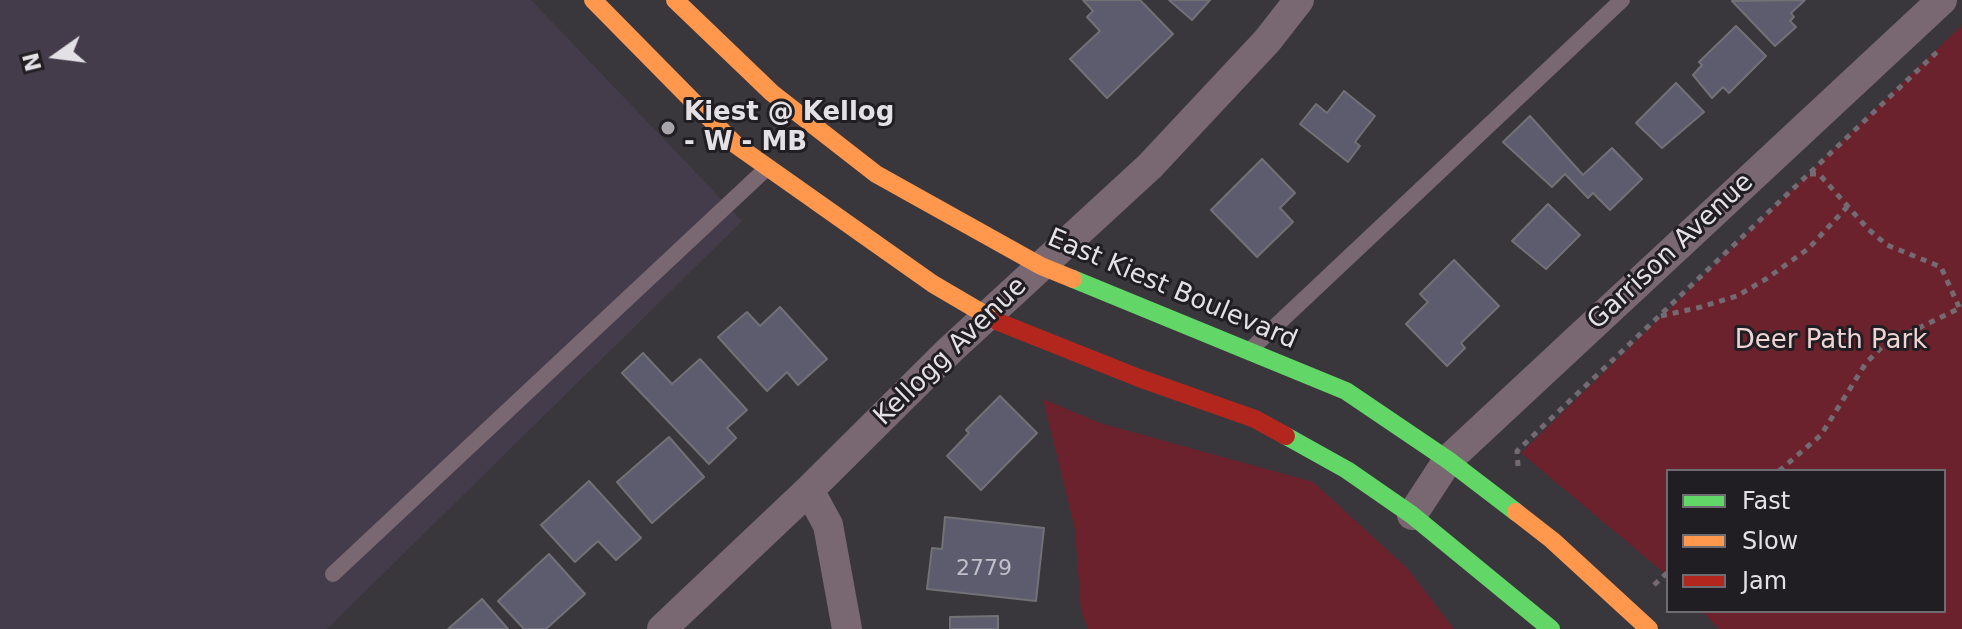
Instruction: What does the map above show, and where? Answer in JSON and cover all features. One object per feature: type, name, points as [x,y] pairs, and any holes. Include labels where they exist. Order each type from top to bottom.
[{"type":"main road","points":[[593,0],[736,145],[831,214],[986,317],[1139,378],[1255,419],[1347,470],[1412,515],[1551,629]]},
{"type":"main road","name":"East Kiest Boulevard","points":[[675,0],[772,93],[876,174],[1041,266],[1346,391],[1448,460],[1552,540],[1649,629]]},
{"type":"street","name":"Kellogg Avenue","points":[[662,629],[986,317],[1150,166],[1267,41],[1299,0]]},
{"type":"street","name":"Garrison Avenue","points":[[1412,515],[1448,460],[1942,0]]},
{"type":"street","points":[[809,490],[828,525],[847,629]]},
{"type":"lane","points":[[1250,350],[1622,0]]},
{"type":"lane","points":[[333,574],[768,168]]},
{"type":"path","points":[[1519,477],[1517,451],[1940,49]]},
{"type":"path","points":[[1781,469],[1821,435],[1866,363],[1884,345],[1960,307],[1941,267],[1887,245],[1847,207],[1819,174],[1810,174]]},
{"type":"path","points":[[1660,316],[1737,296],[1808,249],[1847,207]]},
{"type":"path","points":[[1649,590],[1666,574]]},
{"type":"shaded area","points":[[0,0],[531,0],[742,221],[327,629],[0,629]]},
{"type":"green space","name":"Deer Path Park","points":[[1962,25],[1962,629],[1719,629],[1704,613],[1946,613],[1946,469],[1666,469],[1666,574],[1521,453]]},
{"type":"green space","points":[[1043,399],[1100,423],[1313,482],[1407,568],[1454,629],[1088,629],[1081,611],[1075,529]]},
{"type":"building","points":[[1083,0],[1140,0],[1173,34],[1107,98],[1070,59],[1100,31],[1087,17],[1093,11]]},
{"type":"building","points":[[1169,0],[1210,0],[1192,20]]},
{"type":"building","points":[[1805,0],[1791,13],[1794,17],[1790,21],[1796,27],[1775,46],[1732,1]]},
{"type":"building","points":[[1736,26],[1766,56],[1729,93],[1723,87],[1712,98],[1693,75],[1702,65],[1699,62]]},
{"type":"building","points":[[1676,83],[1704,112],[1662,148],[1636,123]]},
{"type":"building","points":[[1344,91],[1375,116],[1355,142],[1360,146],[1348,162],[1300,124],[1316,104],[1327,113]]},
{"type":"building","points":[[1530,116],[1583,175],[1612,148],[1642,179],[1610,210],[1593,193],[1588,198],[1565,174],[1552,187],[1503,142]]},
{"type":"building","points":[[1262,159],[1295,193],[1280,208],[1293,222],[1257,257],[1211,210]]},
{"type":"building","points":[[1548,204],[1580,235],[1546,269],[1512,241]]},
{"type":"building","points":[[1454,260],[1499,306],[1461,343],[1465,348],[1447,366],[1406,324],[1428,302],[1420,294]]},
{"type":"building","points":[[780,307],[827,359],[798,385],[787,372],[767,391],[718,337],[747,312],[760,326]]},
{"type":"building","points":[[643,353],[672,384],[700,359],[747,410],[727,428],[736,438],[709,464],[622,373]]},
{"type":"building","points":[[1000,396],[1037,433],[981,490],[947,456],[969,433],[966,430]]},
{"type":"building","points":[[669,437],[704,477],[652,523],[617,482]]},
{"type":"building","points":[[589,481],[641,538],[616,560],[598,541],[575,562],[541,525]]},
{"type":"building","points":[[945,517],[1044,528],[1036,601],[927,589],[932,548],[942,549]]},
{"type":"building","points":[[549,554],[585,594],[546,629],[524,629],[498,601]]},
{"type":"building","points":[[482,599],[508,629],[448,629]]},
{"type":"building","points":[[998,616],[998,629],[950,629],[950,617]]},
{"type":"traffic: fast","points":[[1073,279],[1346,391],[1448,460],[1516,512]]},
{"type":"traffic: fast","points":[[1286,436],[1347,470],[1412,515],[1551,629]]},
{"type":"traffic: slow","points":[[593,0],[736,145],[933,284],[996,321]]},
{"type":"traffic: slow","points":[[675,0],[772,93],[876,174],[1041,266],[1073,279]]},
{"type":"traffic: slow","points":[[1516,512],[1552,540],[1649,629]]},
{"type":"traffic: jam","points":[[996,321],[1139,378],[1255,419],[1286,436]]},
{"type":"place","name":"Kiest @ Kellog - W - MB","points":[[668,128]]}]
